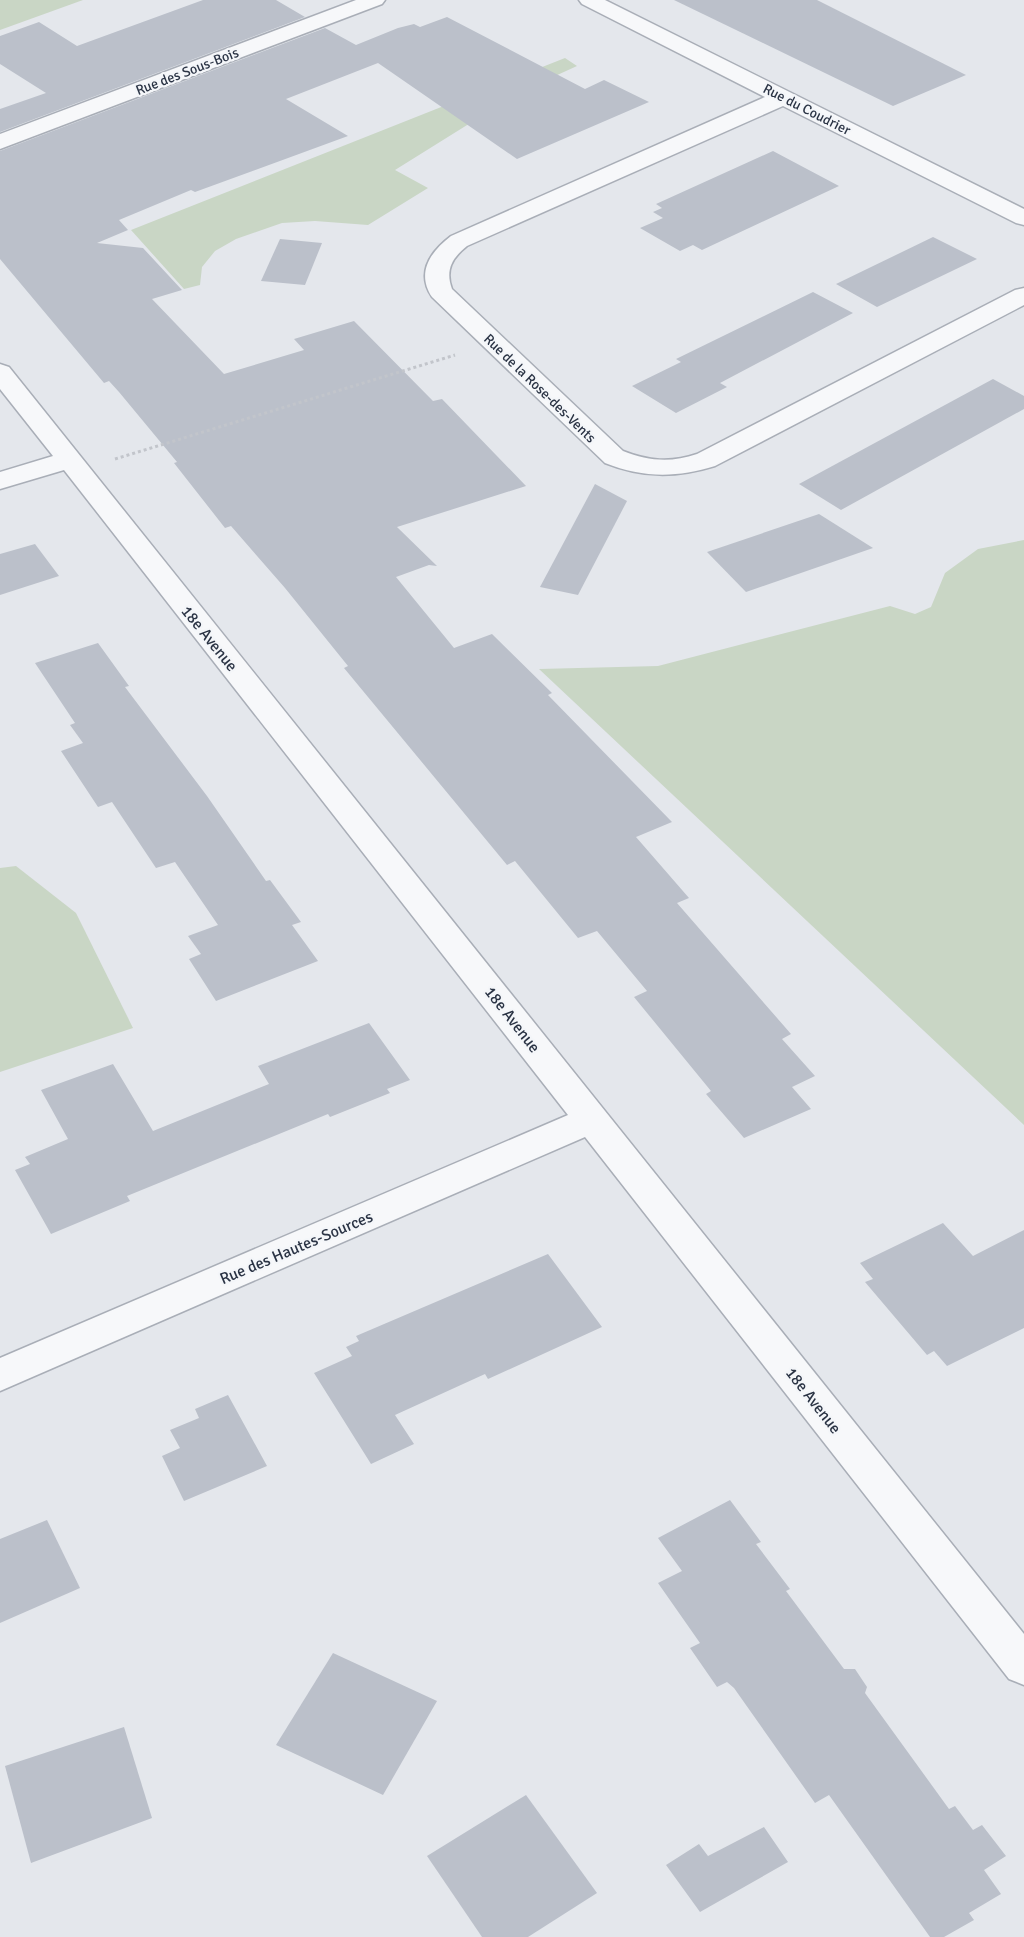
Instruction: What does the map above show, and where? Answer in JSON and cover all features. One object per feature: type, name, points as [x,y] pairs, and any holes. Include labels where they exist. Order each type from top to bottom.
[{"type":"street","name":"Rue des Sous-Bois","points":[[0,142],[375,0]]},
{"type":"street","name":"Rue du Coudrier","points":[[589,0],[1024,218]]},
{"type":"street","name":"Rue de la Rose-des-Vents","points":[[784,97],[474,233],[447,249],[435,270],[436,281],[441,292],[614,457],[630,464],[669,470],[689,467],[706,460],[1024,295]]},
{"type":"street","name":"18e Avenue","points":[[0,372],[1024,1666]]},
{"type":"street","points":[[0,481],[73,465]]},
{"type":"street","name":"Rue des Hautes-Sources","points":[[0,1375],[592,1119]]},
{"type":"path","points":[[73,465],[494,343]]},
{"type":"green space","points":[[0,0],[83,0],[0,30]]},
{"type":"green space","points":[[565,58],[577,66],[520,92],[395,170],[428,188],[368,225],[315,221],[282,223],[236,239],[215,251],[202,267],[200,285],[184,289],[131,230]]},
{"type":"green space","points":[[1024,540],[1024,1125],[539,669],[658,666],[890,606],[915,614],[931,607],[945,573],[978,549]]},
{"type":"green space","points":[[16,866],[76,913],[133,1028],[0,1072],[0,868]]},
{"type":"building","points":[[203,0],[276,0],[305,17],[0,132],[0,109],[46,93],[0,64],[0,36],[39,22],[77,46]]},
{"type":"building","points":[[674,0],[817,0],[966,75],[893,106]]},
{"type":"building","points":[[447,17],[585,89],[604,80],[649,102],[517,159],[378,63],[286,99],[348,136],[195,192],[191,190],[119,220],[128,230],[97,243],[143,248],[182,290],[152,299],[224,374],[304,350],[294,339],[354,321],[433,401],[442,399],[526,486],[397,527],[437,566],[429,565],[396,577],[454,648],[492,634],[552,693],[548,695],[672,822],[636,837],[689,898],[677,903],[791,1034],[782,1039],[815,1076],[792,1087],[811,1109],[744,1138],[706,1094],[711,1091],[634,997],[647,991],[597,931],[578,938],[515,861],[507,865],[344,668],[348,666],[285,588],[231,526],[225,528],[174,463],[177,462],[119,392],[109,381],[104,383],[0,259],[0,151],[325,28],[356,45],[398,28],[414,24],[420,27]]},
{"type":"building","points":[[773,151],[839,186],[702,250],[693,245],[680,251],[640,228],[663,218],[653,212],[662,208],[656,204]]},
{"type":"building","points":[[933,237],[977,259],[877,307],[836,284]]},
{"type":"building","points":[[280,239],[322,243],[305,285],[261,281]]},
{"type":"building","points":[[813,292],[853,313],[720,383],[727,387],[676,413],[632,386],[681,362],[676,359]]},
{"type":"building","points":[[993,379],[1024,396],[1024,409],[841,510],[799,484]]},
{"type":"building","points":[[595,484],[627,501],[578,595],[540,587]]},
{"type":"building","points":[[819,514],[873,548],[746,592],[707,552]]},
{"type":"building","points":[[35,544],[59,576],[0,595],[0,554]]},
{"type":"building","points":[[98,643],[129,686],[125,687],[207,796],[266,881],[270,880],[301,922],[292,925],[318,961],[216,1001],[189,959],[201,954],[188,936],[218,925],[175,862],[156,868],[112,802],[98,807],[61,751],[83,743],[70,725],[75,723],[35,663]]},
{"type":"building","points":[[369,1023],[410,1080],[387,1089],[390,1093],[330,1117],[328,1114],[127,1196],[130,1201],[51,1234],[15,1170],[30,1164],[25,1157],[68,1139],[41,1090],[113,1064],[153,1131],[269,1084],[258,1066]]},
{"type":"building","points":[[943,1223],[973,1256],[1024,1230],[1024,1328],[947,1366],[934,1351],[927,1355],[865,1282],[873,1279],[860,1263]]},
{"type":"building","points":[[548,1254],[602,1327],[488,1379],[485,1374],[395,1415],[414,1444],[371,1464],[314,1373],[352,1356],[346,1347],[359,1341],[356,1336]]},
{"type":"building","points":[[228,1395],[267,1466],[184,1501],[162,1456],[180,1448],[170,1430],[199,1418],[195,1409]]},
{"type":"building","points":[[730,1500],[761,1542],[756,1544],[790,1589],[786,1591],[844,1669],[855,1669],[867,1687],[865,1693],[949,1809],[955,1806],[973,1830],[982,1825],[1006,1856],[984,1870],[1001,1894],[969,1913],[974,1920],[944,1937],[930,1937],[829,1795],[815,1803],[734,1688],[727,1682],[717,1687],[690,1648],[700,1643],[658,1583],[682,1571],[658,1538]]},
{"type":"building","points":[[47,1520],[80,1588],[0,1623],[0,1539]]},
{"type":"building","points":[[333,1653],[437,1701],[383,1795],[276,1745]]},
{"type":"building","points":[[124,1727],[152,1818],[31,1863],[5,1766]]},
{"type":"building","points":[[526,1795],[597,1893],[528,1937],[482,1937],[427,1856]]},
{"type":"building","points":[[764,1827],[788,1862],[700,1912],[666,1865],[699,1844],[708,1856]]}]
